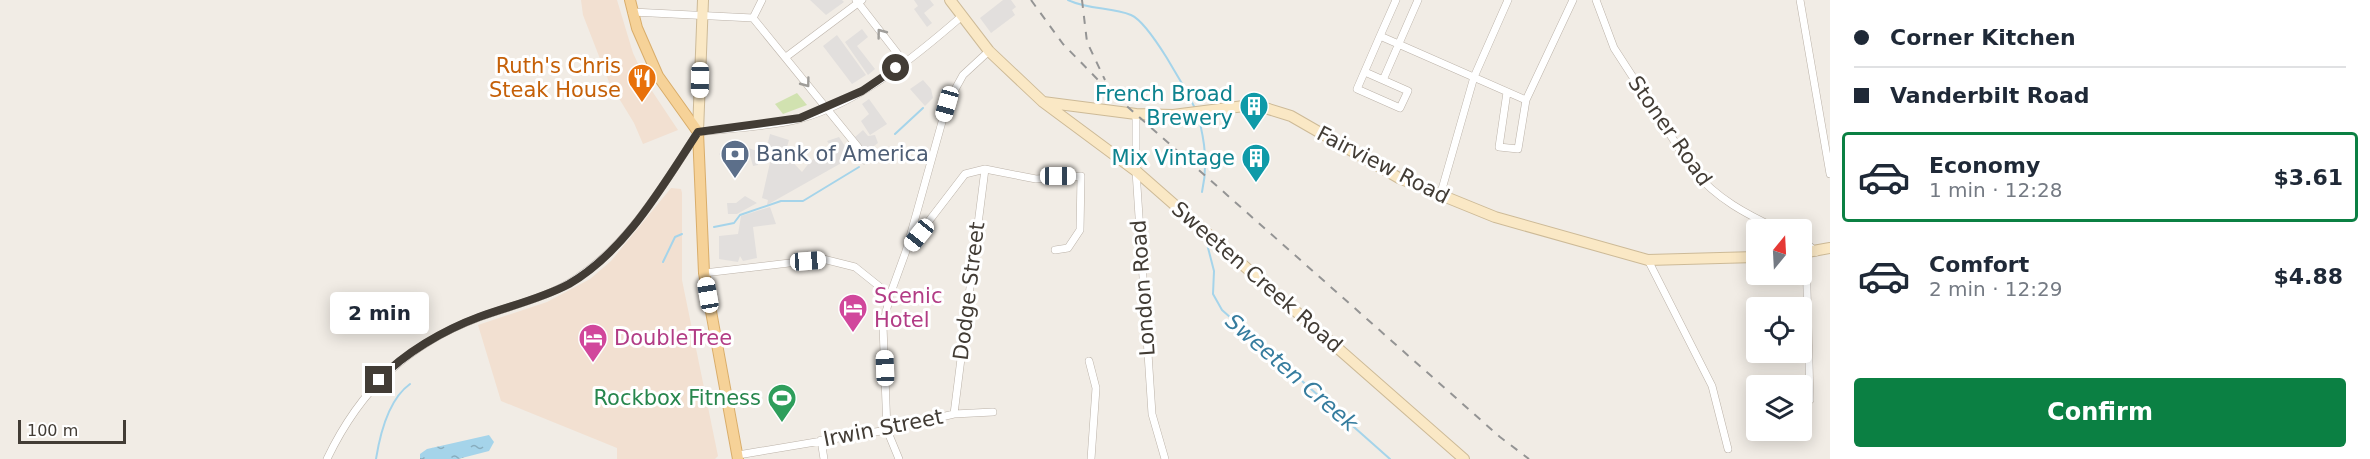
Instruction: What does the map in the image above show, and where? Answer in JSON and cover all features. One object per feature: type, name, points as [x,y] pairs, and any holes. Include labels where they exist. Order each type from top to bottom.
[{"type":"main road","points":[[630,0],[643,44],[658,76],[698,132]]},
{"type":"main road","points":[[703,0],[698,132],[704,273],[738,457]]},
{"type":"main road","name":"Sweeten Creek Road","points":[[950,0],[989,51],[1043,102],[1136,171],[1464,459]]},
{"type":"main road","name":"Fairview Road","points":[[1043,102],[1136,114],[1190,113],[1244,106],[1262,107],[1291,116],[1370,162],[1440,196],[1495,217],[1648,260],[1746,257]]},
{"type":"main road","points":[[1812,252],[1830,248]]},
{"type":"street","points":[[753,18],[762,0]]},
{"type":"street","points":[[1365,72],[1408,91],[1400,108],[1358,89],[1365,72],[1380,36],[1396,0]]},
{"type":"street","points":[[1383,80],[1418,0]]},
{"type":"street","points":[[1440,196],[1474,76],[1508,0]]},
{"type":"street","points":[[1507,92],[1499,147],[1518,149],[1526,100],[1573,0]]},
{"type":"street","name":"Stoner Road","points":[[1596,0],[1614,48],[1693,170],[1709,188],[1730,204],[1759,219]]},
{"type":"street","points":[[1800,0],[1830,174]]},
{"type":"street","points":[[786,57],[859,1],[904,62]]},
{"type":"street","points":[[632,12],[753,18],[858,147],[864,160]]},
{"type":"street","points":[[327,459],[344,424],[358,404],[383,375],[403,360],[465,323],[568,284],[594,265],[629,230],[654,198],[698,132],[800,118],[825,108],[873,85],[962,16]]},
{"type":"street","points":[[1380,36],[1526,100]]},
{"type":"street","points":[[899,459],[887,430],[883,326],[890,295],[906,251],[947,104],[963,75],[989,51]]},
{"type":"street","name":"London Road","points":[[1136,114],[1136,171],[1152,414],[1165,459]]},
{"type":"street","points":[[906,251],[965,174],[984,169],[1036,179],[1081,176],[1080,230],[1068,248],[1055,250]]},
{"type":"street","name":"Dodge Street","points":[[954,414],[984,169]]},
{"type":"street","points":[[704,273],[823,260],[855,267],[890,295]]},
{"type":"street","points":[[1648,260],[1712,386],[1728,449]]},
{"type":"street","points":[[1808,285],[1810,375]]},
{"type":"street","points":[[1089,361],[1096,388],[1091,459]]},
{"type":"street","name":"Irwin Street","points":[[738,457],[821,440],[887,430],[954,414],[993,412]]},
{"type":"street","points":[[821,440],[824,459]]},
{"type":"shaded area","points":[[581,0],[617,0],[633,53],[648,85],[678,130],[643,144],[634,123],[609,82],[583,15]]},
{"type":"shaded area","points":[[810,0],[842,0],[844,2],[826,15]]},
{"type":"shaded area","points":[[914,0],[930,0],[934,5],[924,13],[932,23],[927,27],[914,9],[918,6]]},
{"type":"shaded area","points":[[1003,0],[1011,0],[1016,7],[1012,10],[1015,15],[991,33],[980,18]]},
{"type":"shaded area","points":[[862,29],[868,37],[857,46],[875,69],[868,75],[845,42]]},
{"type":"shaded area","points":[[837,35],[866,75],[852,84],[823,46]]},
{"type":"shaded area","points":[[923,80],[931,89],[933,98],[925,106],[910,89]]},
{"type":"shaded area","points":[[869,99],[887,124],[870,135],[861,121],[869,114],[862,104]]},
{"type":"shaded area","points":[[863,130],[868,136],[875,135],[878,143],[866,152],[854,138]]},
{"type":"shaded area","points":[[770,134],[789,140],[785,154],[802,172],[830,145],[827,141],[839,137],[852,157],[767,205],[768,200],[762,198],[771,158],[765,155]]},
{"type":"shaded area","points":[[734,143],[757,151],[758,165],[753,166],[748,148],[726,160],[719,154]]},
{"type":"shaded area","points":[[671,188],[681,189],[682,193],[682,280],[718,456],[715,459],[617,459],[617,448],[501,401],[478,325],[547,302],[590,279],[611,261]]},
{"type":"shaded area","points":[[745,196],[757,203],[737,214],[728,214],[727,203],[736,203]]},
{"type":"shaded area","points":[[770,207],[776,224],[753,227],[757,258],[743,261],[740,256],[738,262],[719,259],[719,236],[738,234],[741,216]]},
{"type":"green space","points":[[797,93],[807,105],[783,114],[775,104]]},
{"type":"water","points":[[489,435],[494,442],[489,451],[458,459],[420,459],[420,454],[427,449]]},
{"type":"waterway","name":"Sweeten Creek","points":[[1068,0],[1123,12],[1139,21],[1167,58],[1196,110]]},
{"type":"waterway","points":[[895,134],[923,108]]},
{"type":"waterway","name":"Sweeten Creek","points":[[1198,115],[1205,154],[1202,192]]},
{"type":"waterway","points":[[714,227],[734,223],[740,215],[781,201],[803,201],[859,167]]},
{"type":"waterway","points":[[663,262],[675,237],[682,234]]},
{"type":"waterway","name":"Sweeten Creek","points":[[1206,240],[1214,271],[1213,294],[1222,310],[1390,459]]},
{"type":"waterway","points":[[376,459],[383,428],[391,408],[410,384]]},
{"type":"railway","points":[[1031,0],[1063,44],[1103,85],[1500,437],[1529,459]]},
{"type":"railway","points":[[1082,0],[1087,42],[1105,80]]},
{"type":"place","name":"Ruth's Chris Steak House","points":[[642,104]]},
{"type":"place","name":"French Broad Brewery","points":[[1254,132]]},
{"type":"place","name":"Bank of America","points":[[735,180]]},
{"type":"place","name":"Mix Vintage","points":[[1256,184]]},
{"type":"place","name":"Scenic Hotel","points":[[853,334]]},
{"type":"place","name":"DoubleTree","points":[[593,364]]},
{"type":"place","name":"Rockbox Fitness","points":[[782,424]]},
{"type":"route","points":[[379,380],[409,355],[465,323],[542,296],[578,278],[615,246],[629,230],[654,198],[698,132],[800,118],[862,91],[896,68]]}]
